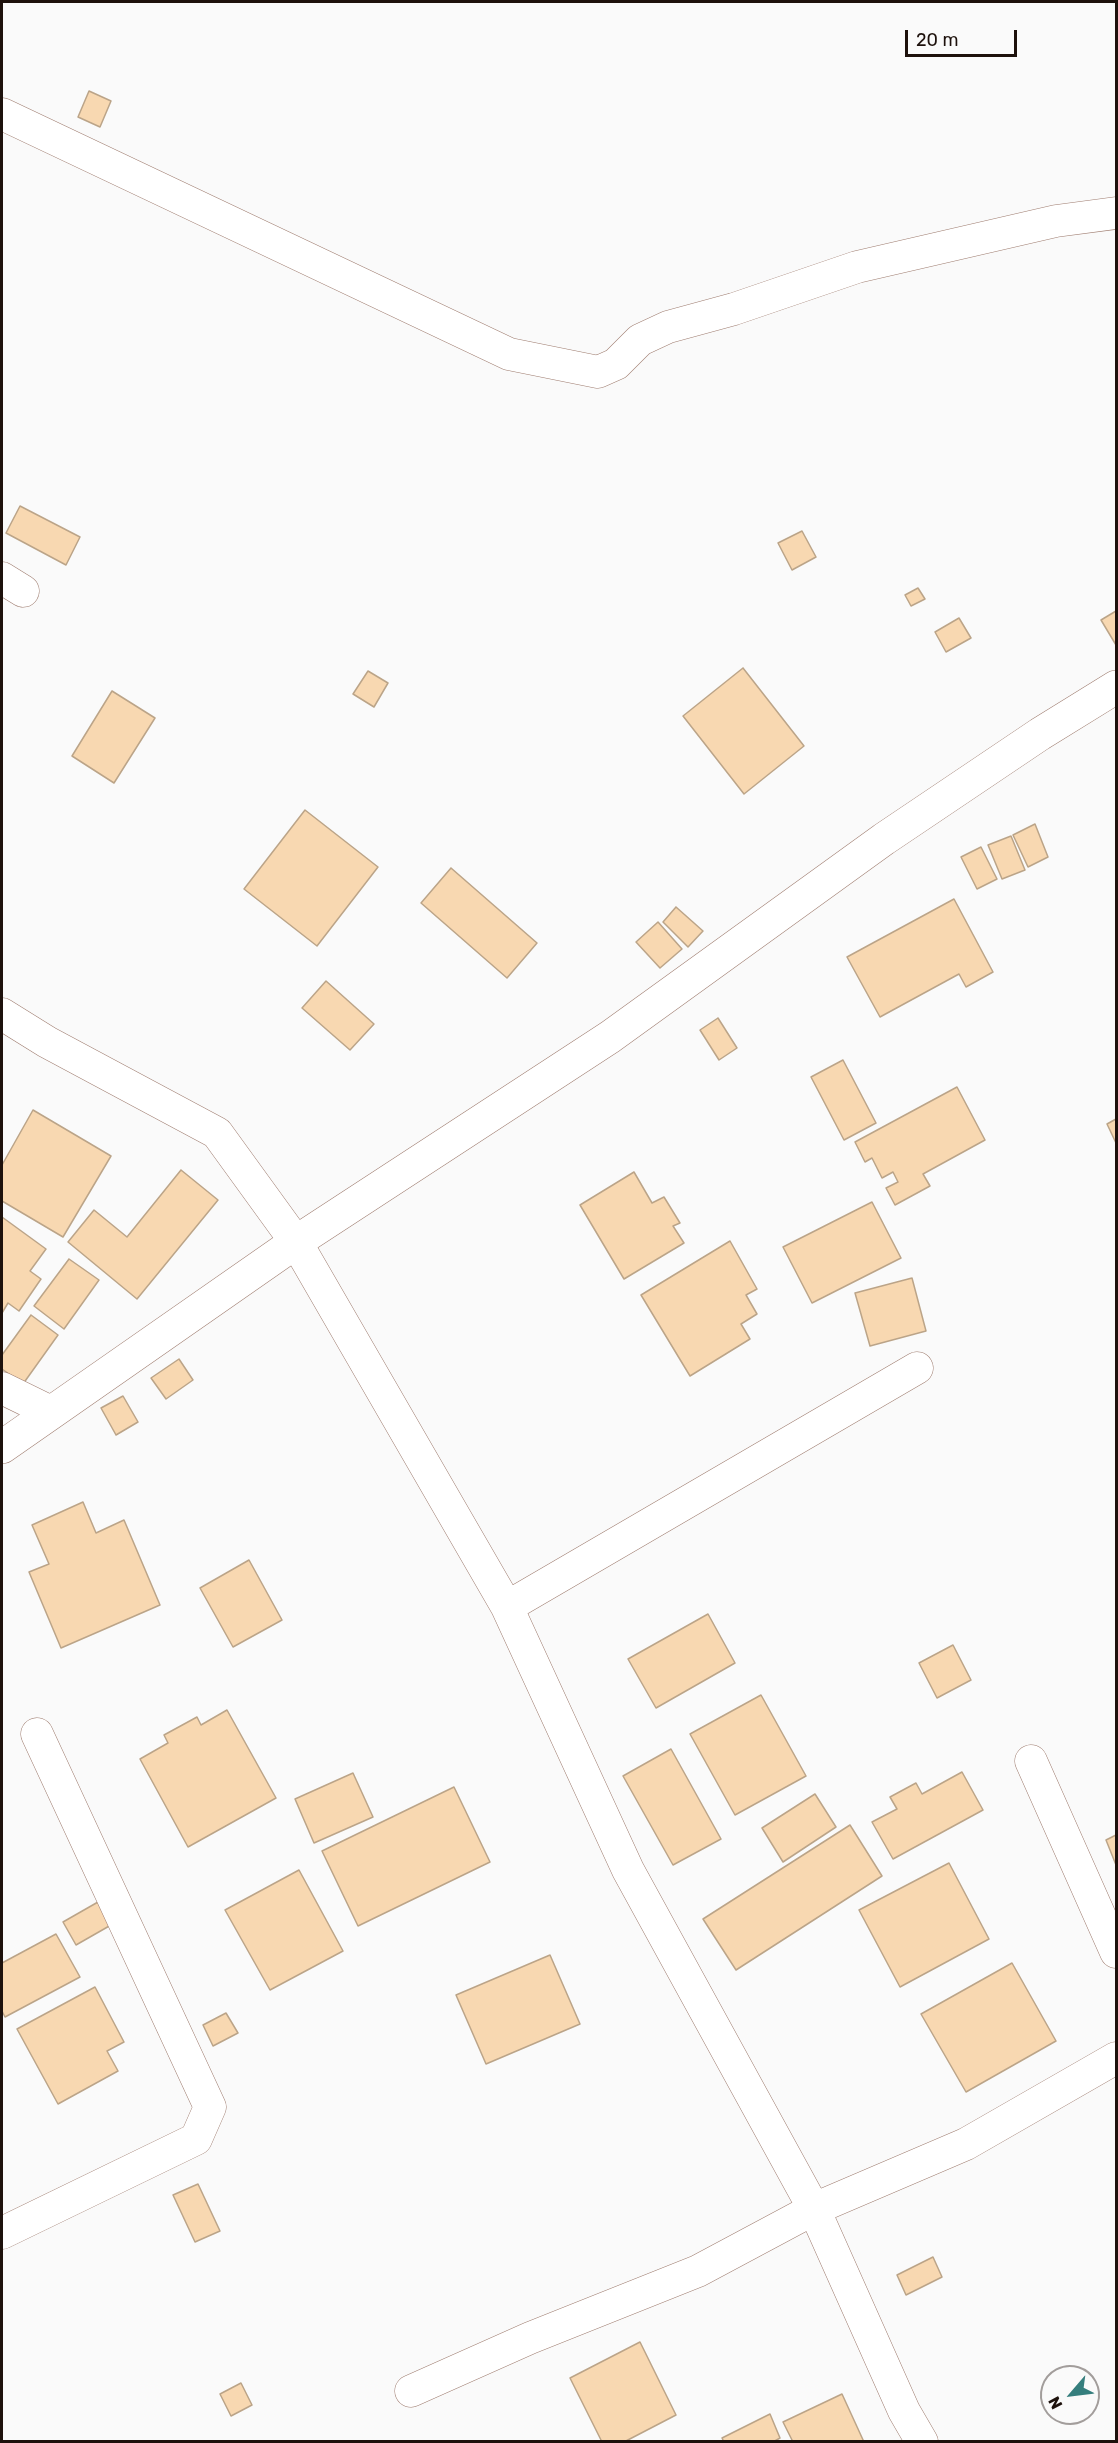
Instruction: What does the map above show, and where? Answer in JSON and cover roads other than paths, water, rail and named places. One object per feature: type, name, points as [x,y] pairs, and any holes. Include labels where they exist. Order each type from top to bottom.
[{"type":"street","points":[[2,114],[509,354],[598,372],[616,363],[640,340],[668,327],[734,309],[857,267],[1056,221],[1116,213]]},
{"type":"street","points":[[2,1447],[296,1242],[610,1037],[884,839],[1040,734],[1116,687]]},
{"type":"street","points":[[2,1014],[47,1042],[216,1133],[296,1242],[507,1607],[628,1870],[814,2210],[904,2411],[922,2442]]},
{"type":"street","points":[[507,1607],[917,1368]]},
{"type":"street","points":[[2,1388],[51,1412]]},
{"type":"street","points":[[2,2233],[196,2139],[210,2107],[37,1734]]},
{"type":"street","points":[[1031,1761],[1116,1952]]},
{"type":"street","points":[[411,2391],[530,2338],[698,2271],[814,2210],[966,2144],[1116,2058]]}]
